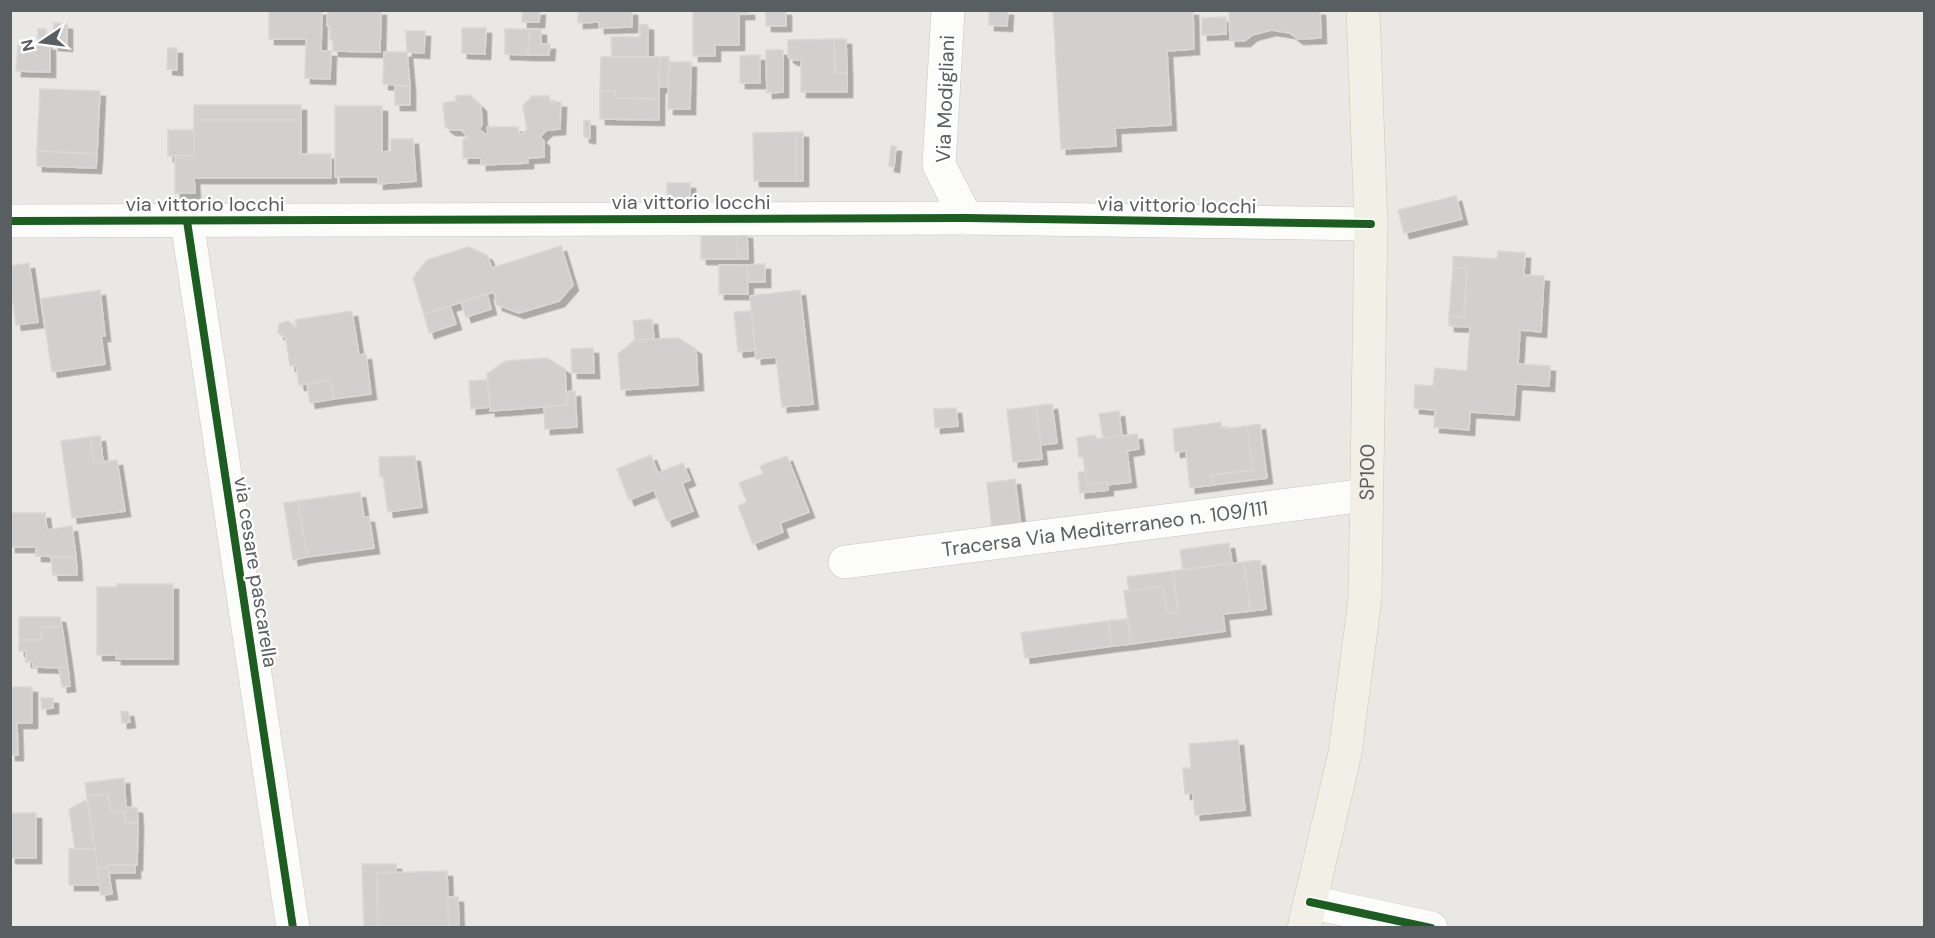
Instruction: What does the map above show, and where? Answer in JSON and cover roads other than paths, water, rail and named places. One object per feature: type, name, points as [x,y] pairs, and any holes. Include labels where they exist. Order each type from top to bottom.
[{"type":"main road","name":"SP100","points":[[1307,915],[1345,753],[1365,598],[1371,224],[1363,10]]},
{"type":"street","name":"Via Modigliani","points":[[948,10],[939,165],[966,218]]},
{"type":"street","name":"via vittorio locchi","points":[[10,221],[966,218],[1371,224]]},
{"type":"street","name":"via cesare pascarella","points":[[187,220],[293,927]]},
{"type":"street","name":"Tracersa Via Mediterraneo n. 109/111","points":[[845,562],[1366,495]]},
{"type":"street","points":[[1307,915],[1431,927]]}]
